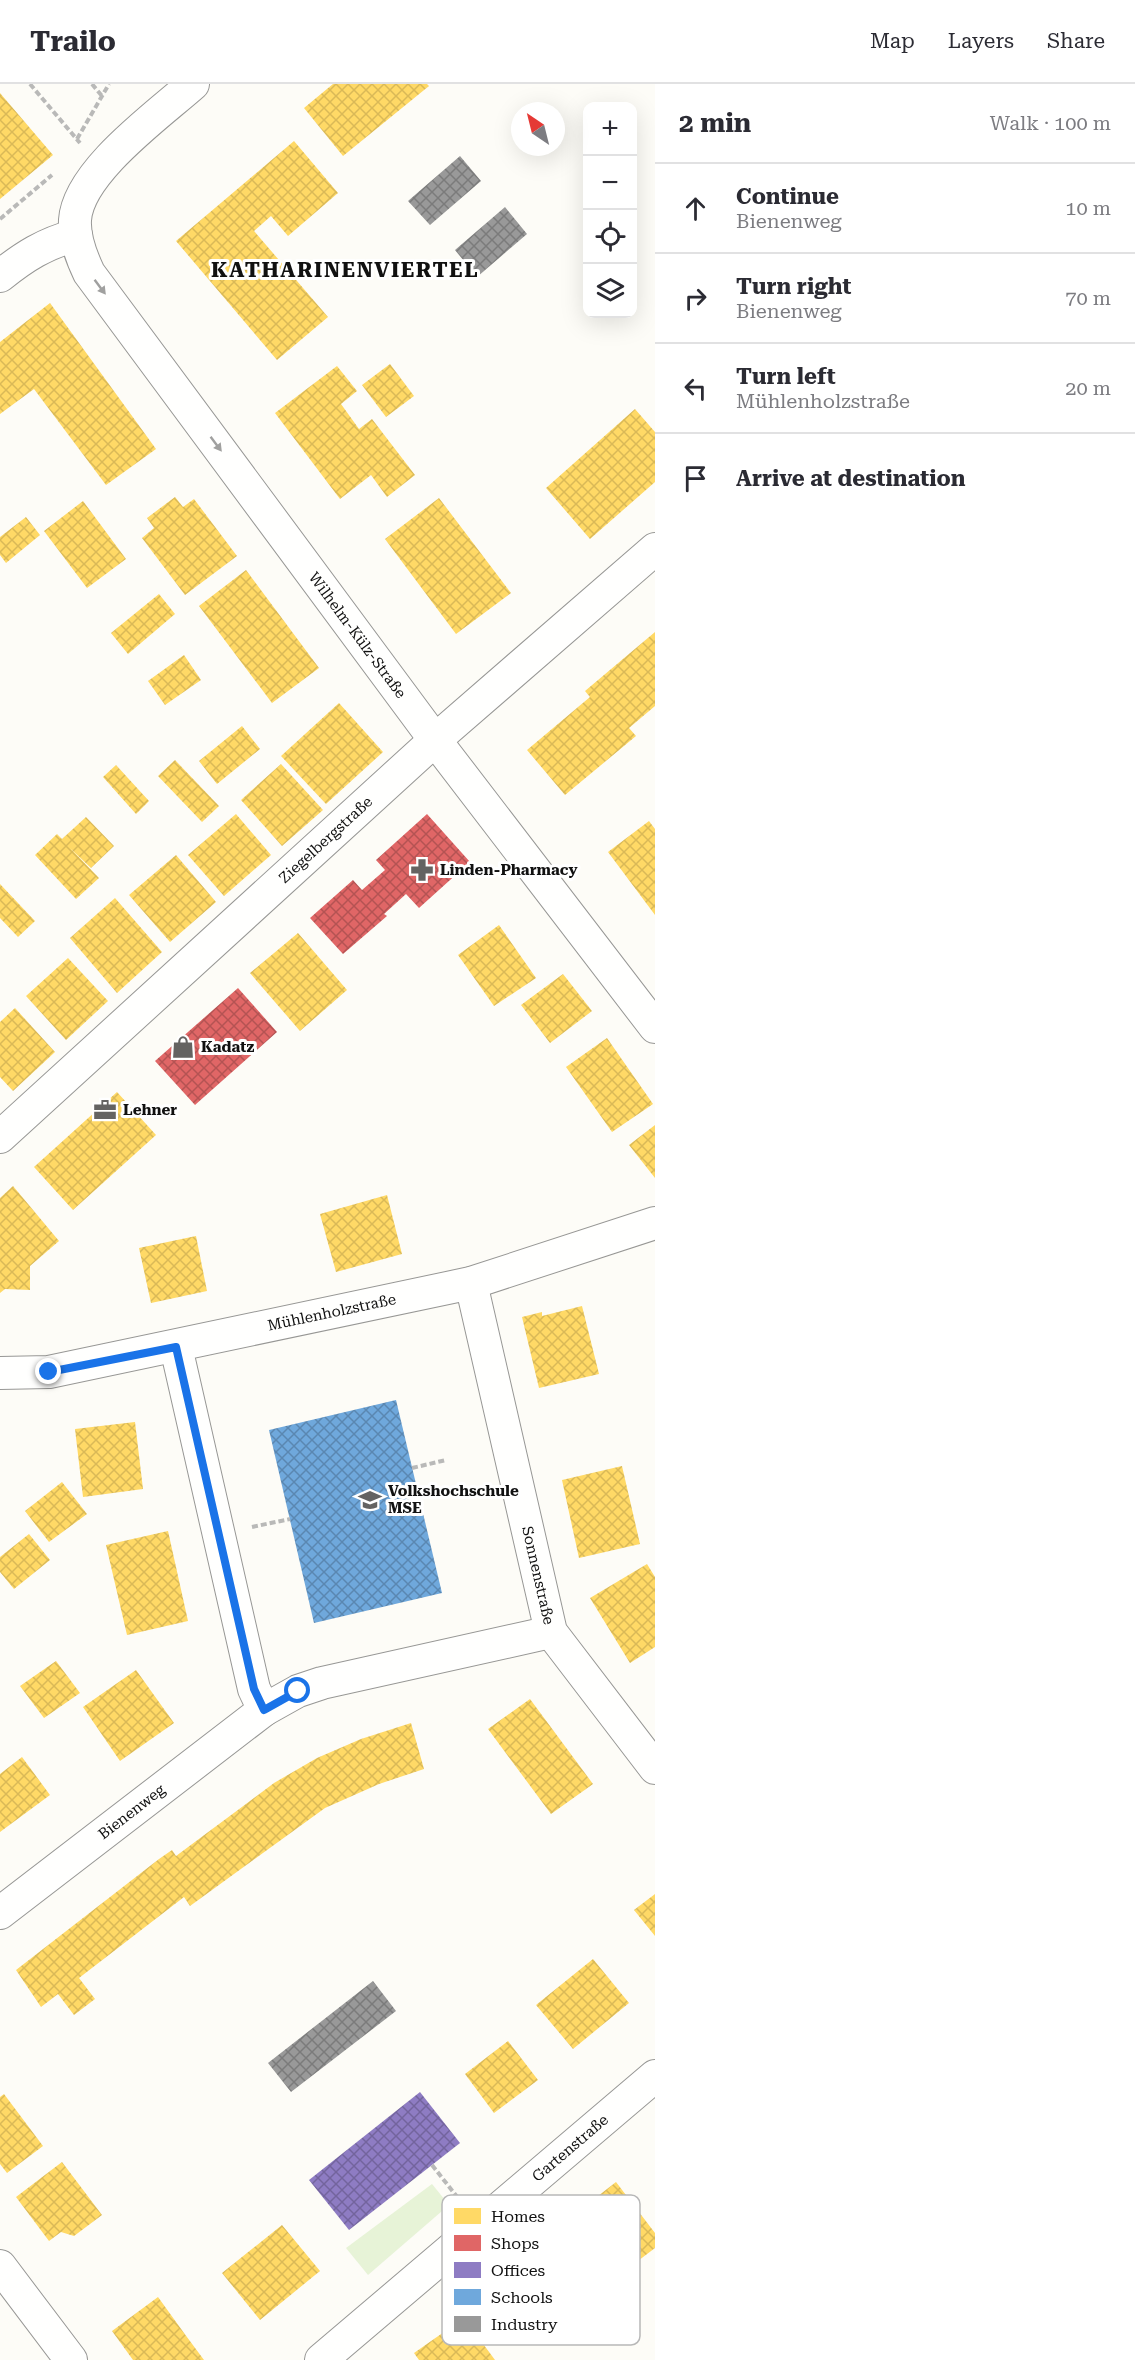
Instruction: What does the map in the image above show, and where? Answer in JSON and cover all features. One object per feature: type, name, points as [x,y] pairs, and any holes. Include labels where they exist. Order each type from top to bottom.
[{"type":"street","points":[[0,276],[27,254],[55,241],[76,235],[75,219],[88,183],[101,166],[182,88]]},
{"type":"street","name":"Wilhelm-Külz-Straße","points":[[76,235],[89,273],[435,740],[655,1027]]},
{"type":"street","name":"Ziegelbergstraße","points":[[0,1137],[435,740],[655,549]]},
{"type":"street","name":"Mühlenholzstraße","points":[[0,1373],[49,1372],[471,1283],[655,1223]]},
{"type":"street","name":"Sonnenstraße","points":[[471,1283],[551,1632],[655,1768]]},
{"type":"street","points":[[176,1347],[254,1689],[264,1710]]},
{"type":"street","name":"Bienenweg","points":[[0,1913],[264,1710],[298,1691],[322,1683],[551,1632]]},
{"type":"street","name":"Gartenstraße","points":[[515,2195],[655,2076]]},
{"type":"street","name":"Gartenstraße","points":[[321,2360],[442,2257]]},
{"type":"street","points":[[0,2266],[71,2360]]},
{"type":"path","points":[[30,84],[84,147]]},
{"type":"path","points":[[92,84],[102,96]]},
{"type":"path","points":[[77,139],[109,84]]},
{"type":"path","points":[[0,219],[57,171]]},
{"type":"path","points":[[412,1468],[446,1460]]},
{"type":"path","points":[[252,1527],[290,1519]]},
{"type":"path","points":[[432,2165],[441,2177]]},
{"type":"green space","points":[[432,2184],[442,2196],[442,2211],[368,2275],[346,2248]]},
{"type":"building: Homes","points":[[333,84],[427,84],[429,86],[343,156],[304,108]]},
{"type":"building: Homes","points":[[0,93],[53,155],[0,199]]},
{"type":"building: Homes","points":[[294,141],[338,193],[288,236],[271,216],[254,231],[328,317],[277,360],[176,241]]},
{"type":"building: Homes","points":[[50,303],[156,449],[106,485],[34,389],[0,414],[0,342]]},
{"type":"building: Homes","points":[[390,364],[414,396],[386,417],[362,385]]},
{"type":"building: Homes","points":[[337,366],[357,391],[341,404],[359,429],[372,419],[415,475],[387,497],[371,475],[340,499],[275,413]]},
{"type":"building: Homes","points":[[635,409],[655,432],[655,482],[590,539],[546,488]]},
{"type":"building: Homes","points":[[175,497],[183,507],[194,499],[237,556],[185,595],[142,538],[154,528],[147,518]]},
{"type":"building: Homes","points":[[439,498],[511,593],[456,634],[385,539]]},
{"type":"building: Homes","points":[[83,501],[126,559],[87,588],[44,531]]},
{"type":"building: Homes","points":[[26,517],[40,535],[6,563],[0,555],[0,537]]},
{"type":"building: Homes","points":[[246,570],[319,668],[272,703],[199,606]]},
{"type":"building: Homes","points":[[159,594],[175,614],[128,654],[111,633]]},
{"type":"building: Homes","points":[[655,632],[655,706],[629,728],[636,736],[565,795],[527,750],[590,697],[585,691]]},
{"type":"building: Homes","points":[[184,655],[201,680],[165,705],[148,681]]},
{"type":"building: Homes","points":[[339,703],[383,752],[326,804],[281,756]]},
{"type":"building: Homes","points":[[242,726],[260,749],[217,784],[199,761]]},
{"type":"building: Homes","points":[[175,760],[219,806],[202,822],[158,776]]},
{"type":"building: Homes","points":[[281,764],[323,810],[282,846],[241,800]]},
{"type":"building: Homes","points":[[116,765],[149,801],[136,814],[103,777]]},
{"type":"building: Homes","points":[[236,814],[271,855],[224,896],[188,855]]},
{"type":"building: Homes","points":[[86,817],[114,846],[91,868],[70,848],[99,878],[76,899],[35,855],[57,834],[62,839]]},
{"type":"building: Homes","points":[[649,821],[655,829],[655,915],[608,852]]},
{"type":"building: Homes","points":[[176,855],[216,902],[170,942],[129,895]]},
{"type":"building: Homes","points":[[0,884],[35,921],[18,937],[0,918]]},
{"type":"building: Homes","points":[[115,898],[162,952],[117,993],[70,938]]},
{"type":"building: Homes","points":[[499,925],[536,978],[494,1006],[458,955]]},
{"type":"building: Homes","points":[[298,933],[347,990],[300,1031],[250,973]]},
{"type":"building: Homes","points":[[68,958],[108,1001],[66,1040],[26,996]]},
{"type":"building: Homes","points":[[563,974],[592,1011],[550,1043],[521,1005]]},
{"type":"building: Homes","points":[[15,1008],[55,1052],[13,1091],[0,1077],[0,1022]]},
{"type":"building: Homes","points":[[607,1038],[653,1104],[612,1132],[566,1067]]},
{"type":"building: Homes","points":[[117,1092],[156,1135],[73,1210],[34,1167]]},
{"type":"building: Homes","points":[[655,1125],[655,1178],[629,1145]]},
{"type":"building: Homes","points":[[13,1186],[59,1241],[30,1266],[30,1290],[5,1289],[0,1293],[0,1198]]},
{"type":"building: Homes","points":[[387,1195],[402,1254],[336,1272],[320,1214]]},
{"type":"building: Homes","points":[[196,1236],[207,1291],[151,1303],[139,1248]]},
{"type":"building: Homes","points":[[582,1306],[599,1374],[539,1388],[522,1317],[542,1312],[542,1316]]},
{"type":"building: Homes","points":[[135,1422],[143,1489],[83,1497],[75,1429]]},
{"type":"building: Homes","points":[[622,1466],[640,1544],[579,1558],[562,1480]]},
{"type":"building: Homes","points":[[62,1482],[87,1514],[49,1542],[25,1511]]},
{"type":"building: Homes","points":[[168,1531],[188,1621],[127,1635],[106,1545]]},
{"type":"building: Homes","points":[[29,1534],[50,1560],[14,1589],[0,1572],[0,1557]]},
{"type":"building: Homes","points":[[647,1564],[655,1577],[655,1647],[630,1663],[590,1598]]},
{"type":"building: Homes","points":[[56,1661],[80,1693],[44,1718],[20,1686]]},
{"type":"building: Homes","points":[[136,1670],[174,1723],[120,1761],[83,1707]]},
{"type":"building: Homes","points":[[530,1699],[593,1784],[551,1814],[488,1729]]},
{"type":"building: Homes","points":[[411,1723],[424,1769],[379,1784],[325,1808],[190,1906],[184,1897],[79,1978],[95,1999],[74,2015],[58,1994],[41,2007],[16,1970],[159,1859],[172,1850],[176,1856],[274,1783],[317,1758],[361,1739]]},
{"type":"building: Homes","points":[[22,1757],[50,1795],[0,1832],[0,1774]]},
{"type":"building: Homes","points":[[655,1894],[655,1936],[634,1910]]},
{"type":"building: Homes","points":[[593,1959],[629,2003],[573,2049],[536,2005]]},
{"type":"building: Homes","points":[[508,2041],[538,2080],[494,2113],[465,2074]]},
{"type":"building: Homes","points":[[4,2094],[43,2146],[7,2173],[0,2164],[0,2097]]},
{"type":"building: Homes","points":[[62,2162],[102,2215],[74,2236],[61,2232],[49,2241],[16,2197]]},
{"type":"building: Homes","points":[[616,2182],[626,2195],[599,2195]]},
{"type":"building: Homes","points":[[640,2213],[655,2233],[655,2248],[640,2259]]},
{"type":"building: Homes","points":[[282,2225],[320,2271],[260,2320],[222,2273]]},
{"type":"building: Homes","points":[[158,2297],[204,2360],[133,2360],[112,2331]]},
{"type":"building: Homes","points":[[442,2333],[442,2345],[484,2345],[495,2360],[419,2360],[414,2353]]},
{"type":"building: Shops","points":[[427,814],[470,862],[419,908],[406,894],[384,914],[387,916],[343,954],[310,918],[353,880],[362,890],[385,870],[376,860]]},
{"type":"building: Shops","points":[[238,988],[277,1032],[195,1105],[155,1061]]},
{"type":"building: Offices","points":[[420,2092],[460,2143],[349,2230],[309,2180]]},
{"type":"building: Schools","points":[[396,1400],[442,1593],[314,1623],[269,1430]]},
{"type":"building: Industry","points":[[460,156],[481,181],[430,225],[408,201]]},
{"type":"building: Industry","points":[[505,207],[527,234],[477,277],[455,250]]},
{"type":"building: Industry","points":[[373,1981],[396,2011],[291,2092],[268,2063]]},
{"type":"place","name":"Linden-Pharmacy","points":[[422,870]]},
{"type":"place","name":"Kadatz","points":[[183,1047]]},
{"type":"place","name":"Lehner","points":[[105,1110]]},
{"type":"place","name":"Volkshochschule MSE","points":[[370,1500]]},
{"type":"district","name":"KATHARINENVIERTEL","points":[[345,270]]},
{"type":"route","points":[[49,1372],[176,1347],[254,1689],[264,1710],[298,1691]]}]
